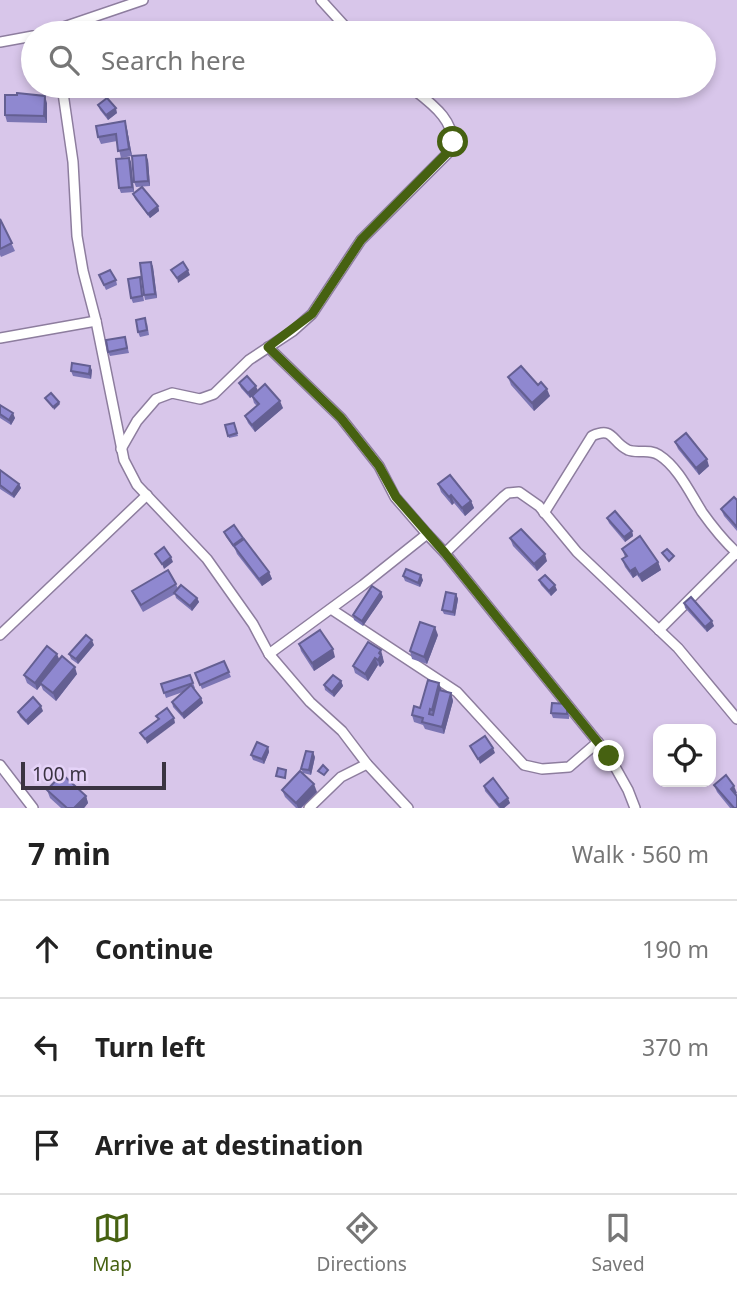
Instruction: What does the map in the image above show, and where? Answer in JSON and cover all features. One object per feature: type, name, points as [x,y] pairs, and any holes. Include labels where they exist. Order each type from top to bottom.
[{"type":"street","points":[[83,21],[143,0]]},
{"type":"street","points":[[320,0],[340,21]]},
{"type":"street","points":[[0,41],[21,38]]},
{"type":"street","points":[[64,98],[73,162],[77,236],[83,271],[96,321],[121,449],[131,475],[207,559],[253,624],[269,654],[310,702],[342,731],[367,764],[408,808]]},
{"type":"street","points":[[121,449],[137,421],[156,398],[172,393],[200,399],[214,394],[248,360],[312,314],[361,240],[451,149],[452,134],[443,116],[423,98]]},
{"type":"street","points":[[0,338],[96,321]]},
{"type":"street","points":[[268,347],[341,418],[379,466],[396,497],[445,553],[598,742],[628,790],[635,808]]},
{"type":"street","points":[[544,513],[592,436],[601,431],[608,433],[631,452],[649,451],[665,459],[736,553],[659,630]]},
{"type":"street","points":[[445,553],[508,493],[519,492],[544,513],[577,552],[678,648],[737,719]]},
{"type":"street","points":[[0,635],[147,495]]},
{"type":"street","points":[[269,654],[427,534]]},
{"type":"street","points":[[331,609],[457,692],[524,765],[542,769],[569,767],[598,742]]},
{"type":"street","points":[[309,808],[341,777],[367,764]]},
{"type":"street","points":[[0,765],[33,808]]},
{"type":"building","points":[[21,93],[21,98],[45,98],[44,116],[5,115],[5,95]]},
{"type":"building","points":[[107,98],[116,108],[106,115],[98,105]]},
{"type":"building","points":[[125,121],[129,149],[118,151],[116,134],[98,137],[96,126]]},
{"type":"building","points":[[146,155],[148,181],[134,182],[132,156]]},
{"type":"building","points":[[129,158],[132,187],[119,188],[116,159]]},
{"type":"building","points":[[142,187],[158,206],[148,214],[133,194]]},
{"type":"building","points":[[0,219],[12,243],[0,249]]},
{"type":"building","points":[[151,262],[155,294],[144,295],[140,263]]},
{"type":"building","points":[[183,262],[188,270],[177,278],[171,270]]},
{"type":"building","points":[[110,270],[116,280],[104,285],[99,275]]},
{"type":"building","points":[[140,277],[142,296],[131,298],[128,279]]},
{"type":"building","points":[[145,318],[147,330],[138,332],[136,320]]},
{"type":"building","points":[[125,337],[127,348],[108,352],[106,340]]},
{"type":"building","points":[[72,363],[90,366],[89,374],[71,371]]},
{"type":"building","points":[[521,366],[538,385],[541,382],[547,389],[532,403],[508,377]]},
{"type":"building","points":[[247,376],[256,386],[248,393],[239,383]]},
{"type":"building","points":[[265,384],[280,401],[252,425],[245,416],[259,404],[252,396]]},
{"type":"building","points":[[51,393],[59,402],[53,407],[45,398]]},
{"type":"building","points":[[0,405],[13,413],[9,420],[0,414]]},
{"type":"building","points":[[234,423],[237,433],[228,436],[225,425]]},
{"type":"building","points":[[686,433],[707,459],[696,468],[675,442]]},
{"type":"building","points":[[0,470],[19,484],[12,494],[0,485]]},
{"type":"building","points":[[450,475],[471,501],[462,508],[438,484]]},
{"type":"building","points":[[734,497],[737,500],[737,527],[721,509]]},
{"type":"building","points":[[615,511],[632,531],[624,537],[607,518]]},
{"type":"building","points":[[234,525],[243,538],[233,545],[224,532]]},
{"type":"building","points":[[521,529],[545,554],[534,564],[510,538]]},
{"type":"building","points":[[640,536],[658,562],[639,575],[635,568],[630,571],[622,559],[627,556],[622,549]]},
{"type":"building","points":[[244,539],[269,572],[259,579],[234,546]]},
{"type":"building","points":[[164,547],[171,557],[162,564],[155,554]]},
{"type":"building","points":[[667,549],[674,556],[669,561],[662,553]]},
{"type":"building","points":[[406,569],[421,575],[418,583],[403,576]]},
{"type":"building","points":[[168,570],[176,584],[141,605],[132,591]]},
{"type":"building","points":[[545,575],[555,585],[549,591],[539,580]]},
{"type":"building","points":[[181,585],[197,598],[190,606],[174,593]]},
{"type":"building","points":[[372,586],[381,592],[362,621],[353,615]]},
{"type":"building","points":[[446,592],[456,594],[453,612],[442,610]]},
{"type":"building","points":[[691,597],[712,621],[705,627],[684,603]]},
{"type":"building","points":[[420,622],[435,627],[424,657],[410,651]]},
{"type":"building","points":[[320,630],[333,649],[312,663],[299,644]]},
{"type":"building","points":[[86,635],[92,640],[76,659],[69,654]]},
{"type":"building","points":[[368,642],[381,650],[381,655],[378,660],[375,658],[365,674],[353,666]]},
{"type":"building","points":[[47,646],[57,654],[35,683],[24,675]]},
{"type":"building","points":[[62,656],[75,667],[53,693],[40,683]]},
{"type":"building","points":[[224,661],[229,672],[200,685],[195,673]]},
{"type":"building","points":[[190,675],[193,683],[164,693],[161,684]]},
{"type":"building","points":[[333,675],[341,681],[332,692],[324,685]]},
{"type":"building","points":[[428,680],[439,683],[429,714],[433,715],[439,690],[451,693],[442,727],[422,722],[423,718],[412,715],[414,706],[420,708]]},
{"type":"building","points":[[191,685],[201,698],[182,714],[172,702]]},
{"type":"building","points":[[33,697],[41,706],[26,721],[18,712]]},
{"type":"building","points":[[552,703],[567,704],[567,714],[551,713]]},
{"type":"building","points":[[167,708],[174,718],[145,739],[140,733],[159,719],[156,716]]},
{"type":"building","points":[[485,736],[493,748],[478,759],[470,746]]},
{"type":"building","points":[[257,742],[268,747],[262,759],[251,755]]},
{"type":"building","points":[[306,751],[313,752],[309,770],[301,769]]},
{"type":"building","points":[[323,765],[328,770],[324,775],[318,771]]},
{"type":"building","points":[[278,768],[286,770],[285,778],[276,776]]},
{"type":"building","points":[[300,771],[314,784],[296,803],[282,790]]},
{"type":"building","points":[[62,774],[86,796],[74,808],[67,808],[47,790]]},
{"type":"building","points":[[726,775],[734,786],[731,789],[737,796],[737,808],[734,808],[716,787],[716,783]]},
{"type":"building","points":[[493,778],[508,798],[499,805],[484,786]]},
{"type":"route","points":[[453,142],[451,149],[437,160],[361,240],[312,314],[293,331],[268,347],[341,418],[379,466],[396,497],[445,553],[609,756]]}]
